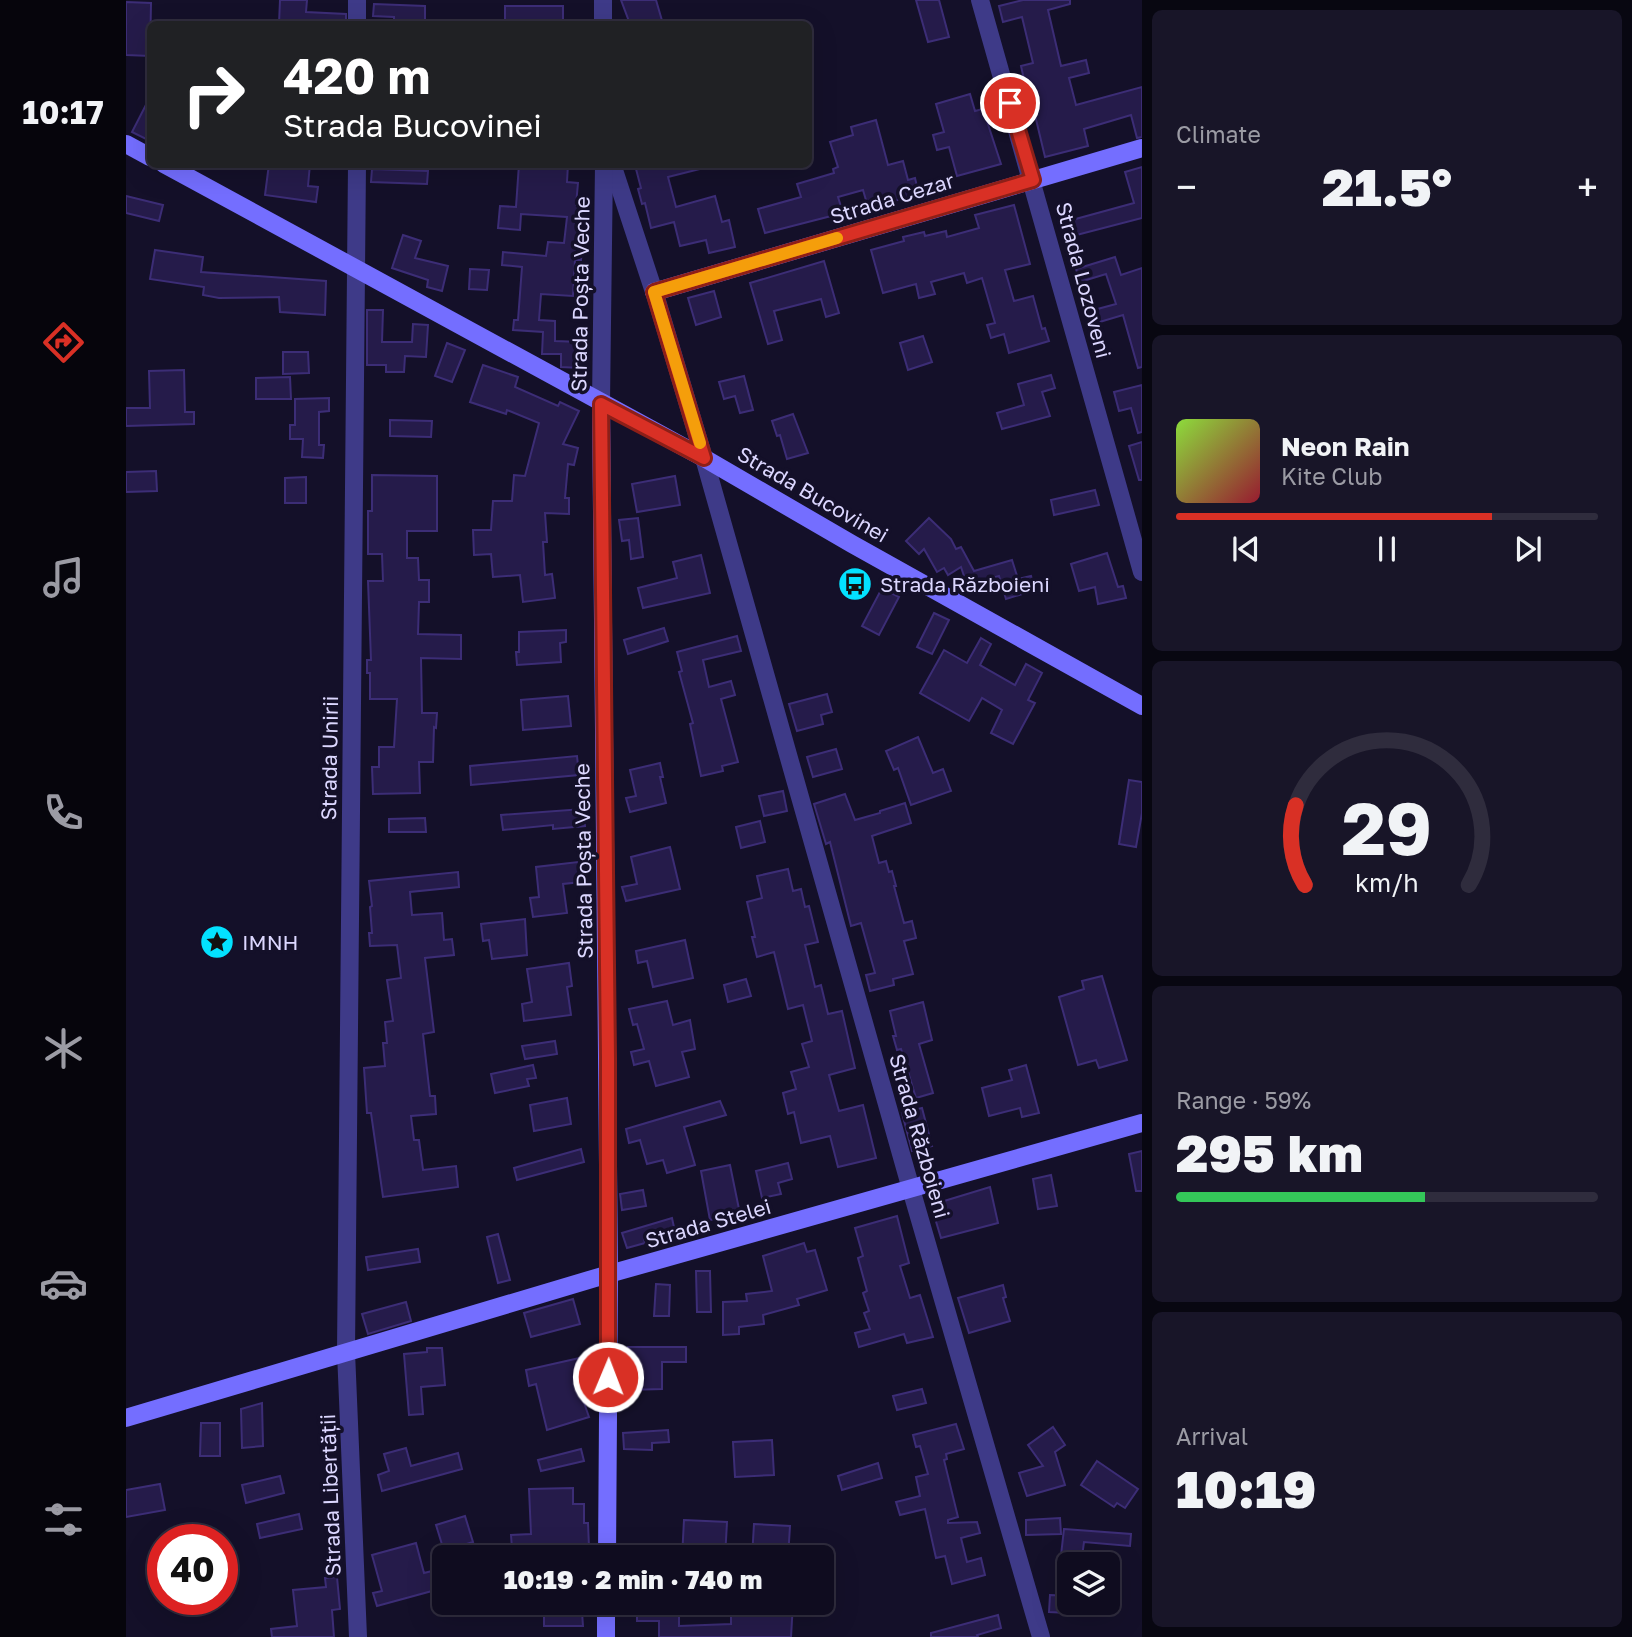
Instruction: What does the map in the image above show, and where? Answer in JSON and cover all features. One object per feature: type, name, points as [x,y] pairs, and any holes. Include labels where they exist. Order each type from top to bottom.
[{"type":"street","points":[[357,0],[357,21]]},
{"type":"street","points":[[603,0],[604,21]]},
{"type":"street","name":"Strada Lozoveni","points":[[980,0],[1142,572]]},
{"type":"street","points":[[126,144],[147,155]]},
{"type":"street","name":"Strada Cezar","points":[[654,292],[1142,148]]},
{"type":"street","name":"Strada Bucovinei","points":[[171,168],[704,458],[1142,706]]},
{"type":"street","name":"Strada Unirii","points":[[346,1352],[357,168]]},
{"type":"street","name":"Strada Poșta Veche","points":[[604,168],[601,404],[610,1274],[607,1545]]},
{"type":"street","name":"Strada Războieni","points":[[613,168],[704,458],[1041,1637]]},
{"type":"street","name":"Strada Stelei","points":[[126,1418],[610,1274],[1142,1123]]},
{"type":"street","name":"Strada Libertății","points":[[346,1352],[358,1637]]},
{"type":"street","points":[[606,1615],[606,1637]]},
{"type":"building","points":[[280,0],[307,0],[306,12],[346,14],[346,21],[279,21]]},
{"type":"building","points":[[621,0],[656,0],[662,21],[629,21]]},
{"type":"building","points":[[916,0],[939,0],[949,37],[928,42]]},
{"type":"building","points":[[1023,0],[1070,0],[1070,4],[1048,10],[1061,66],[1086,60],[1089,73],[1069,78],[1076,105],[1142,87],[1142,137],[1137,138],[1131,115],[1084,129],[1088,146],[1045,157],[1034,111],[1030,112],[1025,94],[1027,93],[1021,66],[1033,63],[1022,17],[1003,22],[999,6]]},
{"type":"building","points":[[126,2],[151,3],[151,21],[147,21],[147,56],[126,55]]},
{"type":"building","points":[[374,4],[425,6],[425,21],[394,21],[394,17],[373,16]]},
{"type":"building","points":[[505,6],[563,6],[563,21],[505,21]]},
{"type":"building","points":[[970,94],[975,111],[983,109],[1001,164],[957,176],[949,147],[937,150],[933,135],[944,132],[936,104]]},
{"type":"building","points":[[147,103],[147,140],[132,132]]},
{"type":"building","points":[[876,120],[888,165],[903,161],[908,180],[915,178],[919,195],[868,207],[863,190],[838,197],[843,213],[765,233],[758,209],[801,197],[797,184],[834,173],[833,169],[838,167],[830,142],[853,135],[851,127]]},
{"type":"building","points":[[1142,167],[1142,218],[1065,238],[1061,223],[1134,203],[1125,172]]},
{"type":"building","points":[[268,168],[310,168],[308,186],[318,187],[316,202],[265,195]]},
{"type":"building","points":[[519,168],[568,168],[567,182],[578,183],[578,233],[584,234],[581,260],[575,260],[573,296],[541,294],[539,320],[555,321],[555,341],[581,342],[580,368],[561,367],[561,354],[542,354],[543,332],[513,330],[514,320],[518,320],[522,267],[502,265],[503,252],[546,256],[548,242],[564,243],[567,217],[521,214],[520,230],[498,228],[500,206],[516,207]]},
{"type":"building","points":[[700,168],[668,177],[676,207],[715,196],[722,222],[729,220],[735,247],[709,253],[706,240],[680,246],[674,222],[651,228],[645,203],[642,204],[638,189],[641,188],[636,169]]},
{"type":"building","points":[[372,169],[428,171],[427,184],[371,182]]},
{"type":"building","points":[[126,196],[163,205],[159,221],[126,213]]},
{"type":"building","points":[[1014,205],[1030,264],[1005,270],[1014,301],[1033,296],[1042,329],[1045,328],[1049,341],[1009,353],[1004,334],[991,338],[987,325],[995,323],[982,278],[967,283],[964,273],[931,282],[935,294],[919,298],[916,284],[883,293],[871,250],[924,232],[925,236],[946,231],[947,237],[979,228],[975,215]]},
{"type":"building","points":[[403,235],[421,241],[415,258],[448,266],[442,291],[427,287],[428,280],[392,268]]},
{"type":"building","points":[[155,250],[203,257],[201,272],[326,281],[325,315],[280,312],[279,297],[219,298],[203,295],[204,287],[150,279]]},
{"type":"building","points":[[1115,257],[1121,275],[1142,268],[1142,367],[1138,368],[1123,315],[1093,324],[1090,311],[1116,304],[1106,274],[1080,282],[1076,269]]},
{"type":"building","points":[[824,261],[839,313],[826,317],[821,299],[774,311],[782,340],[768,344],[750,283]]},
{"type":"building","points":[[470,269],[489,270],[487,290],[469,289]]},
{"type":"building","points":[[714,291],[721,317],[696,325],[688,298]]},
{"type":"building","points":[[367,310],[383,310],[382,342],[412,342],[413,324],[428,325],[426,357],[405,356],[404,372],[386,372],[386,365],[367,365]]},
{"type":"building","points":[[923,336],[932,362],[908,370],[900,343]]},
{"type":"building","points":[[447,343],[465,350],[452,382],[435,376]]},
{"type":"building","points":[[283,352],[308,352],[309,373],[283,374]]},
{"type":"building","points":[[483,365],[518,377],[515,387],[558,406],[560,402],[579,411],[563,444],[578,448],[574,465],[568,464],[565,498],[569,498],[569,514],[545,513],[545,575],[552,574],[555,598],[523,602],[520,575],[493,577],[491,554],[474,555],[473,530],[491,530],[493,501],[512,501],[514,475],[525,476],[539,423],[507,410],[506,414],[470,402]]},
{"type":"building","points":[[184,370],[185,412],[194,412],[194,424],[126,426],[126,408],[150,408],[149,371]]},
{"type":"building","points":[[1051,375],[1055,388],[1042,392],[1050,416],[1002,429],[997,413],[1024,405],[1018,384]]},
{"type":"building","points":[[744,376],[753,410],[740,413],[735,396],[724,399],[719,382]]},
{"type":"building","points":[[290,377],[291,399],[256,399],[256,378]]},
{"type":"building","points":[[1142,385],[1142,432],[1138,433],[1131,408],[1119,411],[1114,392]]},
{"type":"building","points":[[329,398],[329,411],[319,412],[319,445],[324,445],[323,458],[302,457],[303,439],[290,439],[290,425],[295,425],[295,399]]},
{"type":"building","points":[[793,414],[808,453],[787,459],[780,435],[777,436],[772,421]]},
{"type":"building","points":[[390,420],[432,421],[431,437],[390,436]]},
{"type":"building","points":[[1142,442],[1142,480],[1139,480],[1129,446]]},
{"type":"building","points":[[156,471],[157,491],[126,492],[126,472]]},
{"type":"building","points":[[372,475],[437,476],[437,531],[407,531],[407,558],[418,558],[419,580],[429,580],[429,602],[419,602],[418,634],[461,635],[461,659],[421,658],[422,713],[437,713],[433,762],[419,762],[420,793],[373,794],[372,767],[379,767],[379,747],[394,747],[397,699],[370,699],[370,673],[367,673],[367,660],[371,660],[368,581],[383,581],[382,554],[368,554],[368,511],[372,511]]},
{"type":"building","points":[[675,476],[680,505],[637,512],[632,484]]},
{"type":"building","points":[[306,477],[306,503],[285,503],[285,478]]},
{"type":"building","points":[[1095,490],[1099,505],[1054,515],[1051,500]]},
{"type":"building","points":[[638,518],[643,557],[631,559],[629,540],[622,541],[619,520]]},
{"type":"building","points":[[929,518],[951,539],[956,549],[961,547],[974,571],[1012,560],[1018,579],[1031,576],[1035,590],[1006,599],[999,576],[967,585],[961,567],[948,575],[944,568],[937,572],[924,549],[919,554],[906,541]]},
{"type":"building","points":[[1107,553],[1118,587],[1123,586],[1126,598],[1098,604],[1095,587],[1079,591],[1071,564]]},
{"type":"building","points":[[701,555],[710,593],[643,608],[638,588],[677,578],[673,562]]},
{"type":"building","points":[[882,588],[899,597],[879,635],[862,626]]},
{"type":"building","points":[[934,613],[949,620],[932,654],[917,647]]},
{"type":"building","points":[[664,628],[668,641],[628,654],[624,640]]},
{"type":"building","points":[[566,630],[566,642],[560,643],[561,662],[517,665],[519,632]]},
{"type":"building","points":[[737,636],[741,651],[703,660],[709,687],[731,681],[735,695],[721,699],[738,762],[722,766],[723,771],[701,776],[690,724],[693,723],[679,672],[682,671],[677,652]]},
{"type":"building","points":[[981,638],[991,644],[980,665],[1015,685],[1026,664],[1042,673],[1028,700],[1035,703],[1013,744],[991,733],[1002,710],[982,698],[969,721],[920,693],[944,650],[967,663]]},
{"type":"building","points":[[827,694],[832,712],[821,715],[823,724],[797,731],[789,704]]},
{"type":"building","points":[[568,696],[571,726],[523,730],[521,700]]},
{"type":"building","points":[[918,737],[933,773],[943,769],[951,791],[911,805],[898,768],[894,770],[886,751]]},
{"type":"building","points":[[836,749],[842,769],[813,777],[807,757]]},
{"type":"building","points":[[577,756],[579,775],[471,785],[470,766]]},
{"type":"building","points":[[660,763],[666,803],[630,812],[626,798],[636,796],[630,770]]},
{"type":"building","points":[[1129,780],[1142,782],[1142,813],[1136,847],[1119,844]]},
{"type":"building","points":[[783,791],[787,811],[764,816],[759,796]]},
{"type":"building","points":[[845,794],[855,820],[905,803],[911,823],[872,836],[879,863],[886,861],[889,872],[892,871],[904,923],[912,921],[916,938],[904,941],[913,974],[893,979],[894,985],[870,991],[866,975],[875,973],[861,923],[851,926],[830,842],[826,844],[814,804]]},
{"type":"building","points":[[583,809],[585,826],[553,829],[553,825],[503,830],[501,815]]},
{"type":"building","points":[[425,818],[426,832],[389,832],[389,819]]},
{"type":"building","points":[[760,821],[765,842],[741,848],[736,827]]},
{"type":"building","points":[[670,847],[680,889],[626,901],[622,887],[637,884],[631,857]]},
{"type":"building","points":[[578,862],[581,882],[563,884],[567,913],[533,917],[530,898],[539,897],[536,867]]},
{"type":"building","points":[[788,869],[793,891],[801,889],[805,907],[809,906],[818,942],[805,945],[815,987],[821,985],[828,1014],[842,1011],[855,1068],[829,1075],[839,1111],[863,1105],[876,1158],[838,1167],[830,1136],[801,1143],[794,1112],[788,1114],[783,1093],[796,1089],[791,1072],[809,1067],[802,1044],[812,1041],[803,1005],[788,1009],[774,952],[757,957],[752,937],[755,937],[747,902],[762,898],[757,876]]},
{"type":"building","points":[[458,872],[459,887],[410,892],[412,915],[442,913],[444,940],[452,939],[454,955],[425,958],[434,1032],[423,1034],[430,1096],[435,1096],[436,1114],[411,1116],[414,1140],[419,1140],[423,1170],[456,1166],[458,1187],[383,1197],[371,1113],[367,1113],[364,1068],[385,1066],[385,1022],[393,1021],[387,980],[401,978],[397,945],[370,946],[372,906],[369,881]]},
{"type":"building","points":[[525,919],[527,955],[492,959],[489,940],[483,941],[481,924]]},
{"type":"building","points":[[685,940],[693,978],[653,987],[647,961],[638,963],[636,951]]},
{"type":"building","points":[[569,963],[572,986],[567,987],[571,1015],[524,1021],[522,1004],[532,1002],[527,969]]},
{"type":"building","points":[[1102,976],[1127,1060],[1099,1068],[1096,1060],[1078,1065],[1059,997],[1084,989],[1082,981]]},
{"type":"building","points":[[746,979],[751,996],[728,1002],[724,985]]},
{"type":"building","points":[[667,1001],[673,1025],[690,1020],[695,1049],[682,1052],[689,1077],[656,1086],[649,1061],[634,1065],[631,1052],[644,1049],[637,1024],[633,1025],[629,1009]]},
{"type":"building","points":[[923,1002],[932,1040],[919,1044],[933,1093],[916,1098],[901,1049],[897,1050],[890,1011]]},
{"type":"building","points":[[555,1041],[557,1054],[525,1059],[522,1046]]},
{"type":"building","points":[[533,1065],[536,1078],[527,1079],[529,1086],[495,1093],[491,1074]]},
{"type":"building","points":[[1026,1065],[1039,1113],[1022,1117],[1020,1108],[989,1116],[982,1088],[1012,1080],[1009,1070]]},
{"type":"building","points":[[567,1098],[571,1124],[534,1131],[530,1105]]},
{"type":"building","points":[[720,1101],[726,1115],[684,1127],[695,1165],[667,1173],[663,1160],[647,1164],[640,1140],[629,1143],[626,1129]]},
{"type":"building","points":[[922,1108],[932,1146],[912,1151],[902,1113]]},
{"type":"building","points":[[581,1149],[584,1162],[517,1180],[514,1168]]},
{"type":"building","points":[[1142,1151],[1142,1191],[1136,1191],[1129,1154]]},
{"type":"building","points":[[788,1163],[792,1179],[778,1183],[781,1194],[762,1198],[756,1171]]},
{"type":"building","points":[[730,1165],[740,1214],[710,1220],[701,1171]]},
{"type":"building","points":[[1051,1175],[1057,1206],[1038,1209],[1033,1179]]},
{"type":"building","points":[[990,1187],[998,1223],[941,1238],[931,1205]]},
{"type":"building","points":[[643,1190],[646,1206],[622,1210],[620,1194]]},
{"type":"building","points":[[897,1216],[909,1263],[900,1266],[910,1298],[920,1295],[933,1337],[907,1343],[904,1334],[859,1347],[855,1333],[870,1329],[864,1313],[869,1311],[863,1293],[867,1291],[858,1258],[863,1256],[855,1228]]},
{"type":"building","points":[[672,1218],[675,1232],[644,1239],[645,1243],[627,1248],[622,1233]]},
{"type":"building","points":[[498,1234],[510,1280],[498,1283],[487,1237]]},
{"type":"building","points":[[804,1243],[807,1252],[815,1250],[827,1290],[797,1299],[799,1305],[763,1315],[764,1324],[739,1327],[739,1334],[723,1335],[723,1302],[747,1301],[746,1294],[772,1291],[763,1256]]},
{"type":"building","points":[[418,1249],[420,1262],[368,1270],[366,1257]]},
{"type":"building","points":[[696,1271],[710,1271],[711,1312],[697,1312]]},
{"type":"building","points":[[656,1284],[670,1285],[669,1316],[654,1316]]},
{"type":"building","points":[[1003,1285],[1006,1297],[1003,1298],[1010,1321],[969,1333],[958,1298]]},
{"type":"building","points":[[573,1299],[580,1324],[531,1337],[524,1313]]},
{"type":"building","points":[[406,1302],[411,1321],[368,1334],[362,1314]]},
{"type":"building","points":[[628,1347],[686,1347],[686,1362],[662,1362],[662,1389],[628,1390]]},
{"type":"building","points":[[427,1348],[442,1348],[445,1385],[421,1387],[423,1414],[409,1415],[404,1354],[427,1352]]},
{"type":"building","points":[[584,1357],[590,1389],[580,1391],[589,1417],[547,1430],[536,1384],[529,1386],[526,1370]]},
{"type":"building","points":[[922,1389],[926,1403],[897,1410],[893,1396]]},
{"type":"building","points":[[262,1403],[263,1446],[242,1448],[241,1409]]},
{"type":"building","points":[[201,1423],[220,1423],[220,1456],[200,1456]]},
{"type":"building","points":[[956,1424],[964,1449],[946,1454],[947,1459],[944,1460],[958,1517],[948,1520],[948,1523],[977,1522],[980,1533],[961,1538],[967,1562],[981,1558],[985,1575],[952,1584],[945,1556],[936,1558],[925,1509],[900,1515],[896,1502],[920,1496],[916,1477],[928,1474],[920,1446],[916,1447],[913,1435]]},
{"type":"building","points":[[1053,1427],[1065,1445],[1055,1452],[1065,1485],[1027,1496],[1019,1473],[1043,1466],[1028,1445]]},
{"type":"building","points":[[668,1430],[669,1442],[652,1443],[652,1450],[624,1449],[623,1433]]},
{"type":"building","points":[[772,1440],[774,1475],[735,1477],[733,1442]]},
{"type":"building","points":[[406,1448],[411,1466],[458,1453],[462,1469],[382,1491],[378,1475],[389,1471],[384,1454]]},
{"type":"building","points":[[581,1449],[584,1461],[541,1471],[538,1460]]},
{"type":"building","points":[[1097,1461],[1138,1489],[1125,1508],[1117,1503],[1114,1507],[1081,1485]]},
{"type":"building","points":[[878,1463],[882,1478],[842,1490],[838,1476]]},
{"type":"building","points":[[280,1476],[284,1493],[246,1503],[242,1485]]},
{"type":"building","points":[[160,1484],[165,1510],[126,1517],[126,1490]]},
{"type":"building","points":[[573,1488],[573,1504],[584,1504],[584,1523],[588,1523],[589,1545],[512,1545],[511,1535],[531,1534],[529,1489]]},
{"type":"building","points":[[299,1514],[302,1529],[260,1538],[257,1524]]},
{"type":"building","points":[[465,1516],[473,1542],[442,1545],[436,1525]]},
{"type":"building","points":[[1060,1518],[1061,1534],[1026,1535],[1026,1520]]},
{"type":"building","points":[[684,1520],[727,1522],[726,1545],[683,1545]]},
{"type":"building","points":[[754,1524],[790,1526],[789,1545],[753,1545]]},
{"type":"building","points":[[1064,1529],[1131,1534],[1130,1546],[1084,1542],[1083,1552],[1061,1552]]},
{"type":"building","points":[[416,1543],[424,1573],[432,1571],[432,1591],[377,1606],[373,1593],[382,1591],[372,1555]]},
{"type":"building","points":[[337,1577],[340,1609],[332,1610],[334,1637],[272,1637],[271,1629],[297,1626],[293,1590],[326,1587],[325,1578]]},
{"type":"building","points":[[1050,1595],[1057,1595],[1057,1612],[1049,1612]]},
{"type":"building","points":[[544,1615],[582,1615],[583,1626],[544,1626]]},
{"type":"building","points":[[637,1615],[679,1615],[679,1626],[731,1624],[731,1615],[792,1615],[791,1637],[659,1637],[659,1621],[637,1621]]},
{"type":"building","points":[[998,1615],[1001,1628],[977,1635],[978,1637],[931,1637],[931,1633]]},
{"type":"slow traffic","points":[[700,443],[654,292],[837,238]]},
{"type":"place","name":"Strada Războieni","points":[[855,584]]},
{"type":"place","name":"IMNH","points":[[217,942]]},
{"type":"route","points":[[608,1377],[610,1274],[601,404],[704,458],[654,292],[1033,180],[1010,103]]}]
